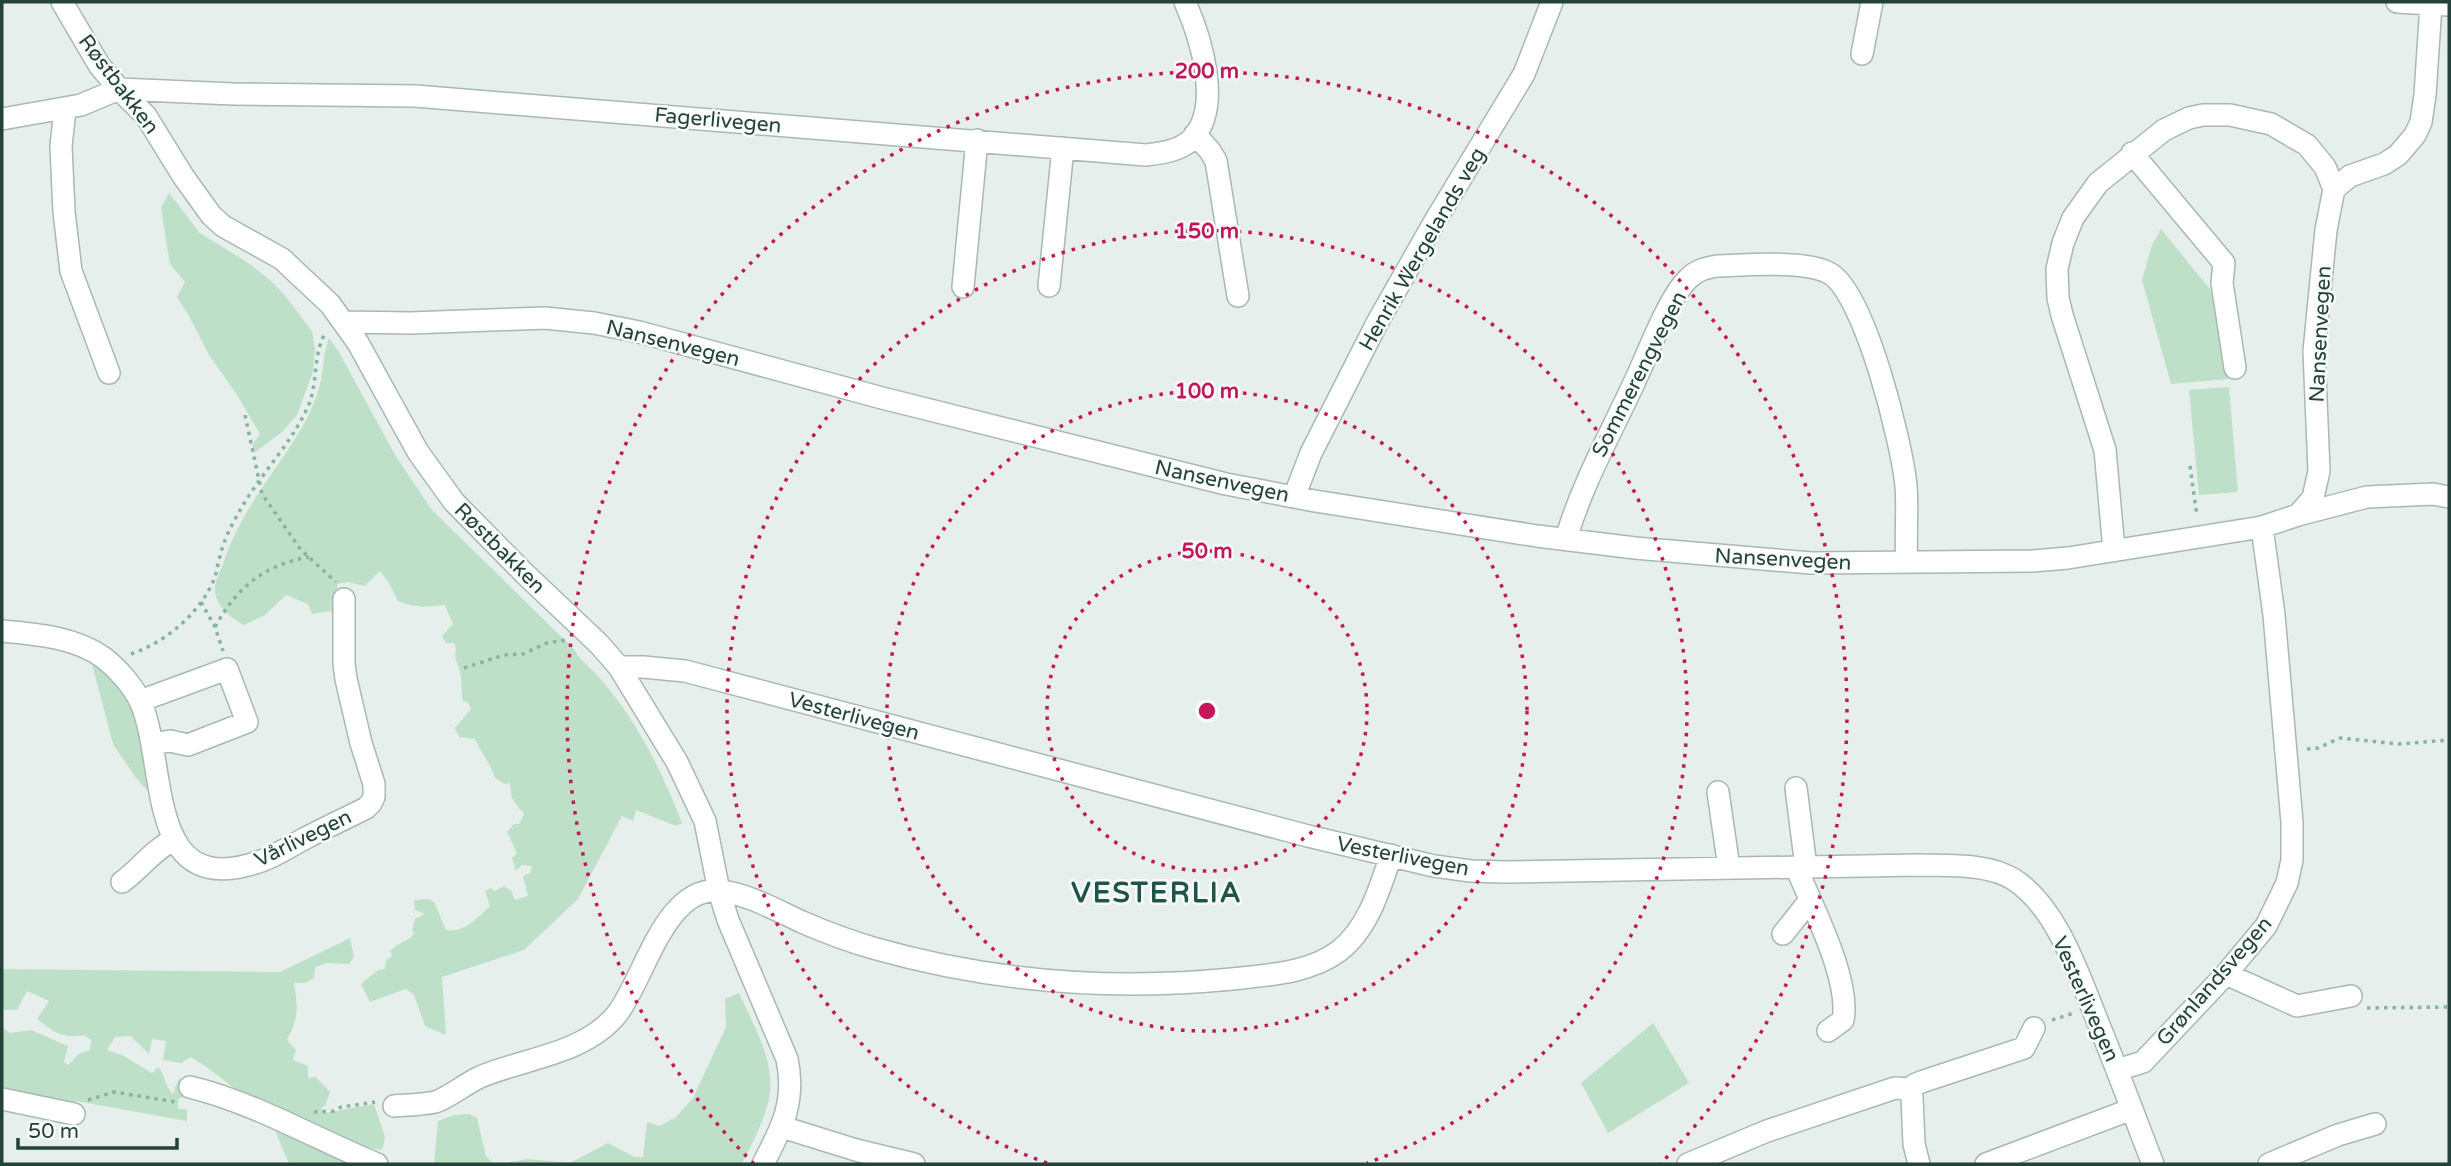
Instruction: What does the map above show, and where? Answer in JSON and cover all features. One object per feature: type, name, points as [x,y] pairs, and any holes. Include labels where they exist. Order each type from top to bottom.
[{"type":"street","name":"Røstbakken","points":[[62,2],[99,65],[146,116],[211,215],[223,226],[282,259],[323,297],[336,325],[358,343],[418,452],[454,502],[620,667],[677,762],[695,800],[708,833],[719,891],[740,949],[787,1059],[790,1096],[782,1127],[763,1164]]},
{"type":"street","points":[[1185,2],[1202,50],[1206,80],[1203,118],[1195,134],[1216,161],[1238,296]]},
{"type":"street","name":"Henrik Wergelands veg","points":[[1294,497],[1311,453],[1377,323],[1524,74],[1552,2]]},
{"type":"street","points":[[1862,54],[1872,2]]},
{"type":"street","points":[[2114,551],[2105,450],[2058,298],[2057,269],[2063,243],[2080,206],[2098,183],[2132,153],[2164,130],[2189,118],[2216,114],[2244,117],[2283,129],[2317,155],[2334,189],[2350,176],[2384,164],[2398,155],[2415,135],[2421,122],[2427,41],[2440,5],[2397,2]]},
{"type":"street","name":"Fagerlivegen","points":[[2,119],[81,105],[119,89],[233,94],[415,96],[1146,155],[1182,146],[1195,134]]},
{"type":"street","points":[[65,109],[61,146],[64,212],[71,271],[110,373]]},
{"type":"street","points":[[963,287],[977,140]]},
{"type":"street","points":[[1049,286],[1063,148]]},
{"type":"street","points":[[2132,153],[2224,263],[2222,283],[2235,368]]},
{"type":"street","name":"Nansenvegen","points":[[2298,515],[2313,498],[2319,471],[2314,351],[2326,230],[2334,189]]},
{"type":"street","name":"Sommerengvegen","points":[[1566,539],[1579,497],[1596,460],[1666,315],[1687,279],[1702,269],[1717,266],[1806,266],[1836,278],[1860,314],[1899,448],[1906,486],[1907,562]]},
{"type":"street","name":"Nansenvegen","points":[[336,325],[545,318],[594,323],[639,332],[882,398],[1226,484],[1566,539],[1811,564],[2032,561],[2262,527],[2367,497],[2433,494],[2449,498]]},
{"type":"street","name":"Grønlandsvegen","points":[[2117,1070],[2143,1062],[2226,974],[2266,926],[2287,883],[2292,860],[2292,822],[2274,615],[2262,527]]},
{"type":"street","name":"Vårlivegen","points":[[2,631],[67,641],[86,648],[109,663],[140,701],[152,744],[162,804],[173,839],[185,855],[203,865],[227,868],[264,860],[371,803],[374,784],[349,699],[345,672],[344,600]]},
{"type":"street","name":"Vesterlivegen","points":[[620,667],[685,671],[1308,836],[1434,866],[1471,871],[1961,866],[2012,879],[2040,905],[2065,944],[2153,1164]]},
{"type":"street","points":[[140,701],[227,669],[247,722],[188,745],[170,741],[152,744]]},
{"type":"street","points":[[1796,788],[1801,867],[1810,900],[1838,972],[1846,1007],[1843,1020],[1828,1031]]},
{"type":"street","points":[[1718,792],[1729,868]]},
{"type":"street","points":[[122,882],[140,867],[155,849],[173,839]]},
{"type":"street","points":[[394,1107],[438,1101],[482,1076],[571,1046],[599,1032],[624,1004],[661,933],[680,906],[702,892],[719,891],[754,900],[844,939],[917,960],[1004,976],[1098,985],[1144,985],[1284,972],[1330,957],[1352,939],[1373,905],[1391,855]]},
{"type":"street","points":[[1783,934],[1810,900]]},
{"type":"street","points":[[2226,974],[2297,1006],[2349,997]]},
{"type":"street","points":[[1919,1164],[1914,1144],[1910,1092],[1914,1085],[2024,1048],[2034,1028]]},
{"type":"street","points":[[190,1087],[220,1094],[377,1164]]},
{"type":"street","points":[[1688,1164],[1767,1131],[1881,1092],[1895,1088],[1910,1092]]},
{"type":"street","points":[[2,1099],[65,1112]]},
{"type":"street","points":[[1986,1164],[2132,1109]]},
{"type":"street","points":[[2269,1164],[2375,1124]]},
{"type":"street","points":[[782,1127],[856,1150],[914,1164]]},
{"type":"path","points":[[109,663],[156,644],[201,602],[215,575],[231,527],[259,480],[304,415],[316,383],[322,338],[336,325]]},
{"type":"path","points":[[245,415],[262,494],[301,550],[340,587],[344,600]]},
{"type":"path","points":[[2190,466],[2199,537]]},
{"type":"path","points":[[215,628],[232,601],[255,579],[286,561],[309,557]]},
{"type":"path","points":[[201,602],[220,638]]},
{"type":"path","points":[[464,667],[505,655],[523,654],[547,643],[571,638]]},
{"type":"path","points":[[2286,750],[2318,748],[2340,738],[2399,744],[2449,740]]},
{"type":"path","points":[[2349,997],[2361,1008],[2449,1007]]},
{"type":"path","points":[[2034,1028],[2092,1007]]},
{"type":"path","points":[[65,1112],[114,1092],[181,1103],[190,1087]]},
{"type":"path","points":[[339,1108],[375,1102],[394,1107]]},
{"type":"green space","points":[[169,193],[200,233],[250,264],[272,282],[312,331],[315,350],[313,372],[297,415],[281,433],[254,453],[252,445],[260,434],[209,355],[177,297],[185,282],[170,264],[161,208]]},
{"type":"green space","points":[[2161,229],[2217,298],[2228,379],[2171,384],[2142,280],[2152,245]]},
{"type":"green space","points":[[329,338],[395,455],[432,510],[575,650],[616,698],[648,749],[682,823],[676,826],[636,810],[633,821],[622,816],[578,899],[524,950],[442,977],[446,1035],[425,1026],[414,995],[406,989],[370,1002],[361,984],[378,970],[385,969],[386,960],[392,956],[390,951],[414,934],[412,930],[415,919],[425,914],[415,910],[414,900],[429,899],[434,902],[446,930],[459,929],[470,924],[490,906],[485,891],[491,888],[495,891],[504,886],[511,891],[515,900],[528,896],[523,876],[530,873],[532,866],[522,865],[516,871],[512,858],[517,853],[507,832],[514,824],[519,824],[524,814],[512,799],[510,783],[505,784],[495,778],[475,739],[459,737],[455,728],[471,709],[468,702],[463,701],[456,648],[454,643],[446,643],[442,636],[453,624],[445,605],[421,606],[398,601],[380,571],[365,586],[348,582],[337,584],[340,613],[333,620],[331,611],[312,614],[308,604],[286,595],[265,615],[244,625],[225,611],[216,595],[217,579],[238,527],[310,411],[321,380]]},
{"type":"green space","points":[[2229,387],[2238,492],[2199,495],[2189,390]]},
{"type":"green space","points":[[91,660],[117,685],[134,716],[149,786],[146,789],[113,744]]},
{"type":"green space","points":[[350,938],[354,957],[349,964],[327,963],[315,967],[314,978],[305,983],[294,983],[296,1012],[287,1040],[296,1050],[293,1060],[308,1066],[308,1078],[316,1077],[330,1092],[325,1106],[321,1108],[325,1113],[374,1104],[385,1137],[380,1150],[355,1145],[262,1099],[244,1096],[191,1057],[181,1063],[163,1060],[166,1041],[152,1039],[149,1054],[131,1036],[115,1037],[107,1050],[122,1055],[152,1073],[158,1067],[173,1094],[179,1078],[189,1082],[183,1090],[185,1096],[178,1099],[178,1109],[187,1109],[187,1121],[76,1101],[74,1109],[2,1090],[2,1027],[10,1033],[31,1030],[68,1046],[64,1062],[68,1065],[79,1054],[90,1050],[91,1040],[84,1035],[70,1036],[48,1028],[37,1019],[49,1001],[27,991],[17,1010],[2,1010],[2,969],[280,972]]},
{"type":"green space","points":[[739,993],[763,1046],[770,1074],[768,1103],[742,1164],[500,1164],[527,1159],[570,1163],[608,1143],[634,1157],[643,1157],[647,1122],[660,1126],[676,1117],[693,1098],[726,1027],[725,999]]},
{"type":"green space","points":[[1653,1023],[1689,1083],[1608,1133],[1581,1083]]},
{"type":"green space","points":[[469,1114],[477,1118],[486,1156],[494,1164],[434,1164],[438,1121],[454,1115]]},
{"type":"green space","points":[[271,1121],[369,1164],[289,1164]]},
{"type":"district","name":"VESTERLIA","points":[[1157,892]]}]
